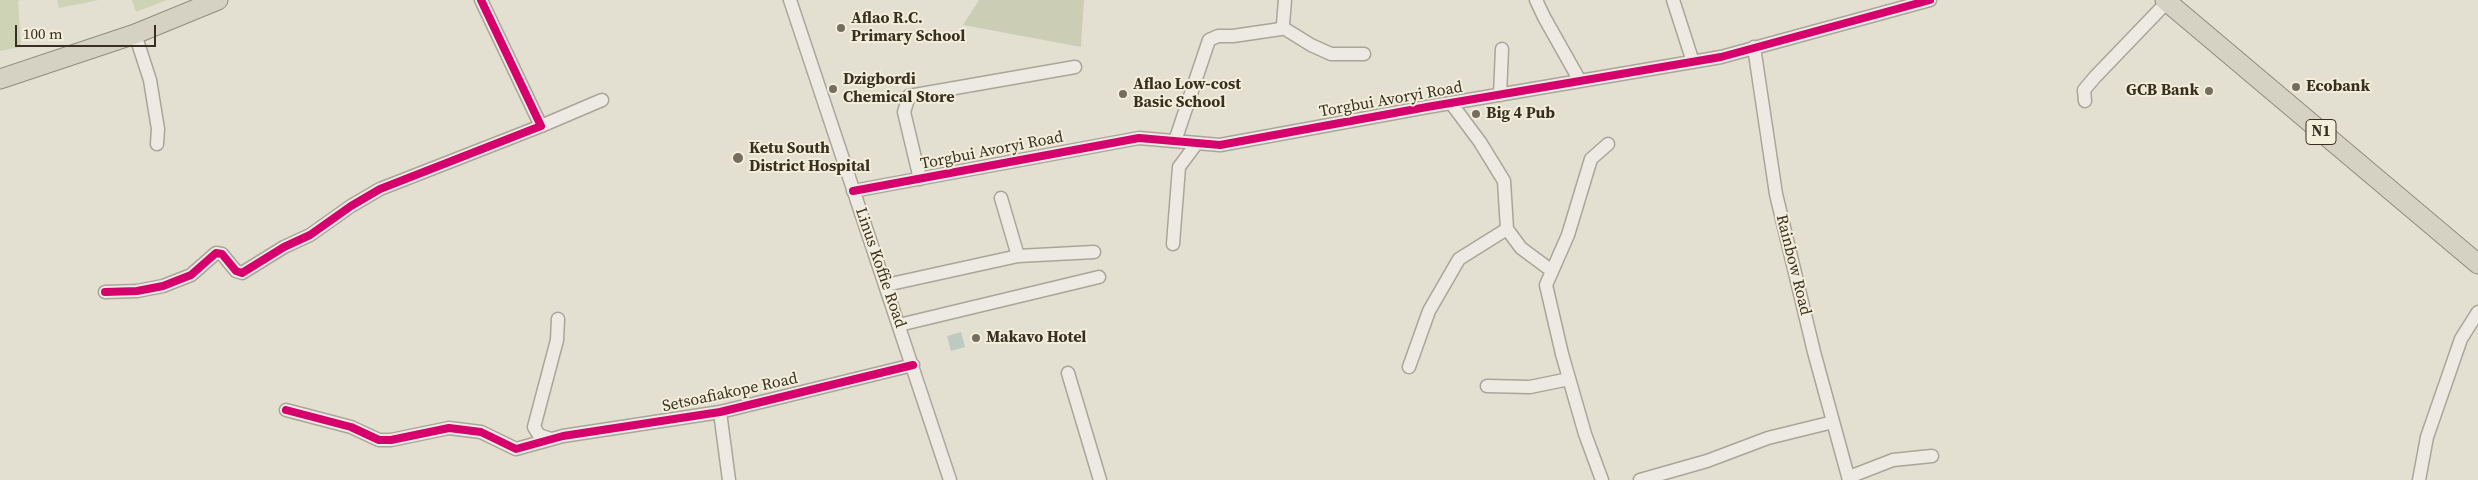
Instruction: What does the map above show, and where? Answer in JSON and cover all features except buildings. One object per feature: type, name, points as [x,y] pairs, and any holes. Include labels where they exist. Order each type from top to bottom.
[{"type":"highway","points":[[0,79],[135,34],[218,0]]},
{"type":"highway","name":"N1","points":[[2166,1],[2478,264]]},
{"type":"street","points":[[481,0],[541,126]]},
{"type":"street","name":"Linus Koffie Road","points":[[790,0],[853,191],[900,325],[950,480]]},
{"type":"street","points":[[1282,27],[1285,0]]},
{"type":"street","points":[[1536,0],[1580,81]]},
{"type":"street","points":[[1673,0],[1693,62]]},
{"type":"street","name":"Torgbui Avoryi Road","points":[[853,191],[1139,138],[1220,145],[1451,103],[1722,58],[1930,0]]},
{"type":"street","points":[[2085,101],[2084,90],[2094,77],[2166,1]]},
{"type":"street","points":[[1282,27],[1311,45],[1331,54],[1364,54]]},
{"type":"street","points":[[1175,141],[1209,40],[1218,36],[1275,31],[1282,27]]},
{"type":"street","points":[[135,34],[150,80],[158,129],[157,144]]},
{"type":"street","name":"Rainbow Road","points":[[1754,48],[1776,194],[1849,479]]},
{"type":"street","points":[[1500,95],[1502,49]]},
{"type":"street","points":[[920,179],[904,112],[909,96],[1076,67]]},
{"type":"street","points":[[106,292],[137,291],[163,286],[191,275],[216,253],[222,254],[236,271],[242,273],[284,247],[310,235],[351,206],[380,189],[602,100]]},
{"type":"street","points":[[1451,103],[1480,142],[1504,181],[1506,229],[1521,248],[1552,271]]},
{"type":"street","points":[[1173,244],[1179,167],[1197,143]]},
{"type":"street","points":[[1602,480],[1585,434],[1569,379],[1546,284],[1568,235],[1591,159],[1608,144]]},
{"type":"street","points":[[1001,198],[1018,256]]},
{"type":"street","points":[[1409,366],[1429,312],[1459,259],[1506,229]]},
{"type":"street","points":[[886,285],[1018,256],[1094,252]]},
{"type":"street","points":[[900,325],[1100,278]]},
{"type":"street","points":[[2419,480],[2427,437],[2454,357],[2461,339],[2478,312]]},
{"type":"street","points":[[551,439],[540,435],[534,427],[557,340],[558,319]]},
{"type":"street","name":"Setsoafiakope Road","points":[[286,410],[351,427],[379,440],[391,440],[449,428],[481,432],[516,450],[551,439],[720,412],[913,364]]},
{"type":"street","points":[[1068,373],[1100,480]]},
{"type":"street","points":[[1488,386],[1530,387],[1569,379]]},
{"type":"street","points":[[720,412],[729,480]]},
{"type":"street","points":[[1640,480],[1707,461],[1768,438],[1834,422]]},
{"type":"street","points":[[1849,479],[1894,460],[1932,456]]},
{"type":"green space","points":[[0,0],[21,0],[18,1],[21,47],[0,51]]},
{"type":"green space","points":[[57,0],[99,0],[59,8]]},
{"type":"green space","points":[[132,0],[167,0],[136,12]]},
{"type":"green space","points":[[979,0],[1084,0],[1081,47],[963,25]]},
{"type":"shaded area","points":[[961,332],[965,347],[951,351],[947,336]]},
{"type":"cycle path","points":[[105,292],[137,291],[163,286],[191,275],[216,253],[222,254],[236,271],[242,273],[284,247],[310,235],[351,206],[380,189],[541,126],[481,0]]},
{"type":"cycle path","points":[[853,191],[1139,138],[1220,145],[1427,107],[1721,57],[1930,0]]},
{"type":"cycle path","points":[[286,410],[351,427],[379,440],[391,440],[449,428],[481,432],[516,449],[563,436],[720,412],[913,365]]},
{"type":"place","name":"Aflao R.C. Primary School","points":[[841,28]]},
{"type":"place","name":"Ecobank","points":[[2296,87]]},
{"type":"place","name":"Dzigbordi Chemical Store","points":[[833,89]]},
{"type":"place","name":"GCB Bank","points":[[2209,91]]},
{"type":"place","name":"Aflao Low-cost Basic School","points":[[1123,94]]},
{"type":"place","name":"Big 4 Pub","points":[[1476,114]]},
{"type":"place","name":"Ketu South District Hospital","points":[[738,158]]},
{"type":"place","name":"Makavo Hotel","points":[[976,338]]}]
